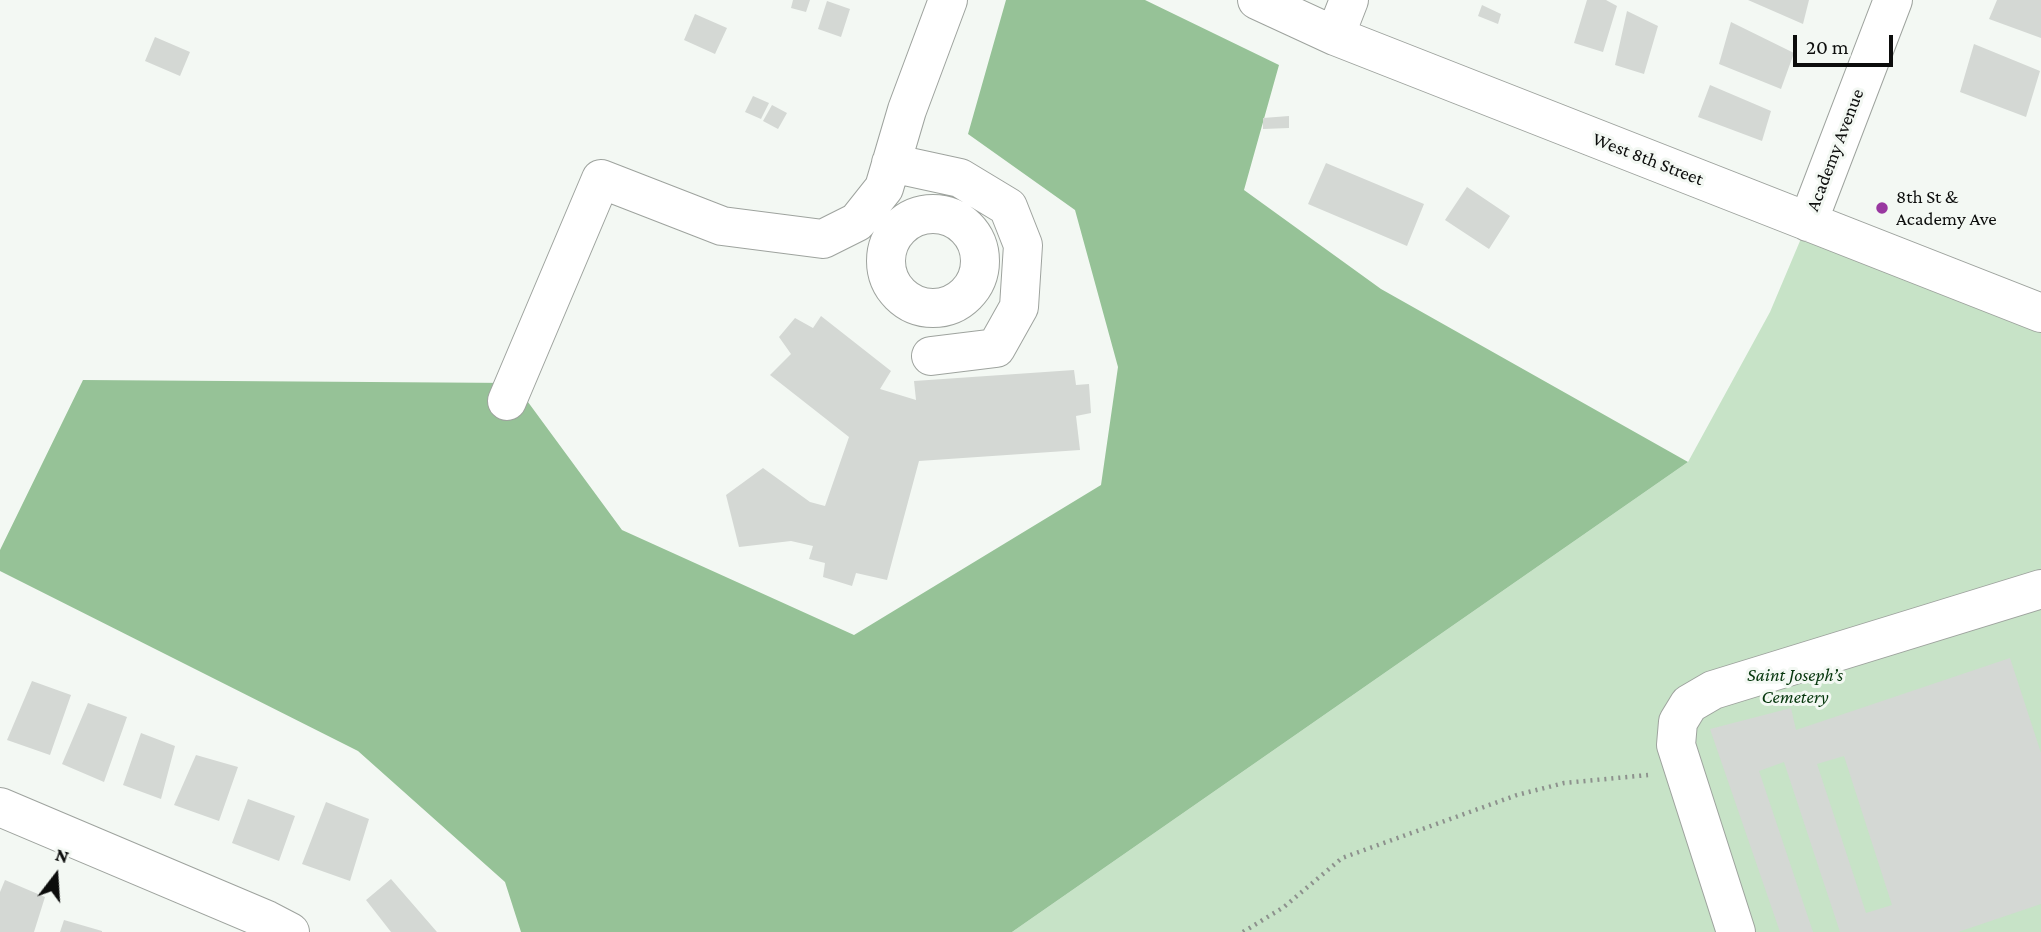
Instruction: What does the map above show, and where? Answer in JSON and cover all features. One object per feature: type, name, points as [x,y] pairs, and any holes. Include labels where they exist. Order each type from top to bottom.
[{"type":"street","points":[[507,401],[601,179],[722,226],[823,239],[857,222],[884,180],[948,0]]},
{"type":"street","name":"West 8th Street","points":[[1257,0],[1335,36],[2041,313]]},
{"type":"street","points":[[1335,36],[1349,0]]},
{"type":"street","name":"Academy Avenue","points":[[1808,222],[1893,0]]},
{"type":"street","points":[[884,180],[960,178],[1008,207],[1023,245],[1019,307],[996,348],[932,356]]},
{"type":"street","points":[[884,180],[904,223]]},
{"type":"street","points":[[1736,932],[1676,745],[1678,722],[1689,704],[1713,690],[2041,589]]},
{"type":"street","points":[[0,807],[290,932]]},
{"type":"path","points":[[1243,932],[1284,907],[1342,858],[1517,795],[1564,783],[1645,776],[1682,763]]},
{"type":"green space","points":[[1006,0],[1145,0],[1279,65],[1244,190],[1381,289],[1688,462],[1012,932],[521,932],[505,882],[358,751],[0,571],[0,550],[83,380],[514,383],[622,530],[854,635],[1101,485],[1118,367],[1075,210],[968,134]]},
{"type":"green space","name":"Saint Joseph’s Cemetery","points":[[1808,222],[2041,313],[2041,932],[1012,932],[1688,462],[1770,312]]},
{"type":"building","points":[[793,0],[810,0],[806,12],[791,8]]},
{"type":"building","points":[[1587,0],[1606,0],[1617,6],[1603,52],[1574,43]]},
{"type":"building","points":[[1748,0],[1809,0],[1803,24]]},
{"type":"building","points":[[1997,0],[2041,0],[2041,38],[1989,19]]},
{"type":"building","points":[[827,1],[850,9],[841,37],[818,29]]},
{"type":"building","points":[[1482,5],[1501,14],[1498,24],[1478,16]]},
{"type":"building","points":[[1627,11],[1658,26],[1644,74],[1615,65]]},
{"type":"building","points":[[695,14],[727,28],[715,54],[684,40]]},
{"type":"building","points":[[1731,22],[1794,53],[1781,89],[1719,64]]},
{"type":"building","points":[[155,37],[190,52],[180,76],[145,61]]},
{"type":"building","points":[[1974,44],[2040,71],[2026,117],[1960,92]]},
{"type":"building","points":[[1710,85],[1771,111],[1762,141],[1698,117]]},
{"type":"building","points":[[753,96],[769,103],[761,119],[745,112]]},
{"type":"building","points":[[772,105],[787,113],[778,129],[763,121]]},
{"type":"building","points":[[1289,116],[1289,128],[1263,129],[1263,118]]},
{"type":"building","points":[[1326,163],[1424,204],[1407,246],[1308,204]]},
{"type":"building","points":[[1467,187],[1510,216],[1489,249],[1445,220]]},
{"type":"building","points":[[821,316],[891,371],[880,389],[916,400],[914,381],[1074,370],[1076,385],[1089,384],[1091,413],[1076,416],[1080,450],[919,461],[887,580],[856,573],[852,586],[823,577],[825,563],[809,559],[813,546],[791,541],[739,547],[726,495],[763,468],[810,502],[825,506],[849,437],[770,375],[791,354],[779,337],[795,318],[813,328]]},
{"type":"building","points":[[2010,658],[2041,753],[2041,904],[1958,932],[1840,932],[1784,762],[1759,771],[1813,932],[1780,932],[1710,729],[1791,708],[1796,730]],"holes":[[[1844,756],[1892,905],[1866,913],[1817,764]]]},
{"type":"building","points":[[32,681],[71,695],[50,755],[7,740]]},
{"type":"building","points":[[88,703],[127,717],[104,782],[62,764]]},
{"type":"building","points":[[141,733],[175,746],[161,799],[123,785]]},
{"type":"building","points":[[196,755],[238,767],[219,821],[174,805]]},
{"type":"building","points":[[248,799],[295,816],[279,861],[232,843]]},
{"type":"building","points":[[326,802],[369,819],[350,881],[302,864]]},
{"type":"building","points":[[391,879],[437,932],[391,932],[366,900]]},
{"type":"building","points":[[5,880],[45,897],[34,932],[0,932],[0,892]]},
{"type":"building","points":[[64,920],[102,931],[102,932],[60,932]]},
{"type":"place","name":"8th St & Academy Ave","points":[[1882,208]]}]
